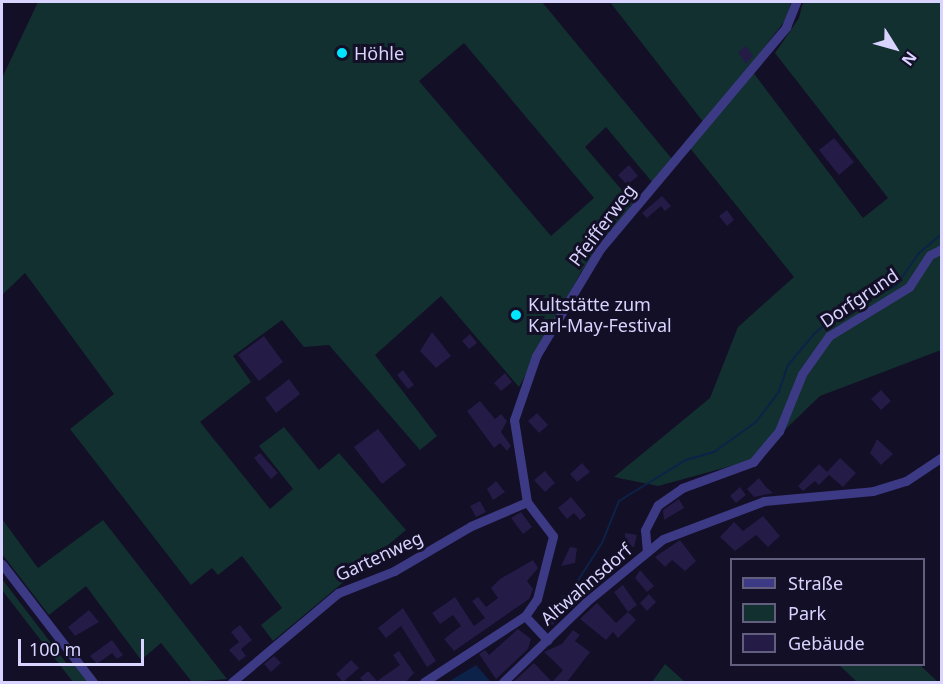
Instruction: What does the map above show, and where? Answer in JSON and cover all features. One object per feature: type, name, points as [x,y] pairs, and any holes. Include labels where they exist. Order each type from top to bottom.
[{"type":"street","name":"Pfeifferweg","points":[[527,502],[514,420],[536,356],[600,249],[786,27],[796,2]]},
{"type":"street","name":"Dorfgrund","points":[[647,552],[645,530],[658,505],[682,488],[734,472],[761,455],[779,431],[802,374],[829,336],[894,298],[930,255],[942,249]]},
{"type":"street","name":"Altwahnsdorf","points":[[503,682],[546,640],[647,552],[674,534],[764,501],[873,491],[906,481],[942,457]]},
{"type":"street","points":[[525,616],[544,585],[553,548],[553,536],[527,502]]},
{"type":"street","name":"Gartenweg","points":[[232,682],[338,593],[394,571],[471,526],[527,502]]},
{"type":"street","points":[[2,564],[93,682]]},
{"type":"street","name":"Altwahnsdorf","points":[[424,682],[525,616],[546,640]]},
{"type":"green space","points":[[38,2],[542,2],[672,159],[652,182],[606,127],[585,147],[633,203],[581,272],[519,387],[441,296],[375,355],[437,436],[420,450],[329,345],[304,347],[282,320],[233,356],[251,382],[200,422],[270,509],[293,489],[259,446],[284,427],[319,470],[339,453],[406,530],[273,641],[261,625],[282,608],[242,556],[218,575],[212,568],[191,585],[70,429],[114,394],[25,273],[2,295],[2,78]],"holes":[[[464,43],[594,198],[551,236],[419,81]]]},
{"type":"green space","points":[[610,2],[791,2],[787,18],[749,67],[863,218],[888,198],[775,53],[799,18],[803,2],[941,2],[941,350],[820,396],[753,460],[658,486],[614,477],[710,398],[738,327],[794,277],[690,148],[704,123]]},
{"type":"green space","points":[[2,519],[38,568],[103,520],[227,679],[192,682],[161,643],[141,660],[86,586],[49,615],[2,554]]},
{"type":"green space","points":[[2,579],[67,664],[74,663],[89,682],[73,682],[2,590]]},
{"type":"green space","points":[[665,664],[685,682],[652,682]]},
{"type":"green space","points":[[840,666],[921,666],[938,682],[857,682]]},
{"type":"water","points":[[476,665],[491,682],[448,682]]},
{"type":"building","points":[[746,46],[753,56],[746,64],[738,52]]},
{"type":"building","points":[[834,138],[854,162],[839,175],[819,150]]},
{"type":"building","points":[[629,165],[638,176],[627,185],[618,175]]},
{"type":"building","points":[[662,196],[671,206],[665,211],[661,206],[647,218],[642,213]]},
{"type":"building","points":[[727,210],[734,220],[727,226],[719,216]]},
{"type":"building","points":[[432,332],[451,356],[436,368],[420,351]]},
{"type":"building","points":[[470,334],[477,343],[469,349],[462,341]]},
{"type":"building","points":[[264,336],[283,362],[259,381],[238,355]]},
{"type":"building","points":[[403,370],[414,385],[408,389],[397,375]]},
{"type":"building","points":[[505,373],[512,382],[501,391],[494,383]]},
{"type":"building","points":[[289,379],[300,394],[276,413],[265,398]]},
{"type":"building","points":[[881,390],[891,401],[881,410],[871,399]]},
{"type":"building","points":[[480,401],[495,419],[501,414],[507,421],[501,432],[511,446],[507,451],[500,443],[494,448],[467,411]]},
{"type":"building","points":[[537,413],[548,425],[539,433],[528,421]]},
{"type":"building","points":[[378,429],[406,465],[382,484],[354,447]]},
{"type":"building","points":[[877,439],[893,454],[881,465],[870,453]]},
{"type":"building","points":[[260,453],[278,473],[271,479],[254,458]]},
{"type":"building","points":[[840,458],[856,473],[843,487],[829,475],[819,485],[815,481],[803,491],[798,486],[819,464],[827,472]]},
{"type":"building","points":[[582,463],[590,472],[577,482],[570,474]]},
{"type":"building","points":[[545,471],[555,483],[545,492],[534,480]]},
{"type":"building","points":[[759,478],[773,493],[754,497],[747,489]]},
{"type":"building","points":[[496,481],[505,492],[493,500],[487,489]]},
{"type":"building","points":[[740,487],[746,495],[736,503],[730,496]]},
{"type":"building","points":[[571,497],[586,515],[580,520],[574,513],[567,519],[558,508]]},
{"type":"building","points":[[679,499],[684,508],[664,520],[663,510]]},
{"type":"building","points":[[480,501],[486,512],[476,517],[470,506]]},
{"type":"building","points":[[521,512],[532,527],[523,534],[511,518]]},
{"type":"building","points":[[763,516],[780,536],[768,547],[756,535],[735,551],[720,537],[734,522],[743,531]]},
{"type":"building","points":[[625,533],[637,535],[634,547],[625,545]]},
{"type":"building","points":[[680,540],[696,561],[685,571],[672,560],[665,567],[655,557]]},
{"type":"building","points":[[570,547],[577,548],[575,563],[561,566]]},
{"type":"building","points":[[533,560],[538,568],[527,581],[533,589],[529,599],[454,651],[444,639],[461,626],[453,615],[440,624],[432,613],[455,597],[474,626],[485,618],[472,601],[478,597],[486,607],[498,598],[491,588],[500,579]]},
{"type":"building","points":[[640,570],[654,586],[647,592],[635,578]]},
{"type":"building","points":[[623,585],[637,605],[628,612],[614,592]]},
{"type":"building","points":[[649,594],[656,602],[647,611],[640,603]]},
{"type":"building","points":[[597,603],[616,623],[628,612],[636,620],[618,638],[613,632],[606,640],[580,619]]},
{"type":"building","points":[[403,608],[436,661],[427,667],[401,626],[386,638],[378,628]]},
{"type":"building","points":[[89,610],[99,622],[75,636],[68,627]]},
{"type":"building","points":[[556,611],[561,617],[549,628],[545,622]]},
{"type":"building","points":[[240,625],[252,640],[241,649],[246,656],[239,661],[229,650],[239,642],[231,632]]},
{"type":"building","points":[[518,629],[531,639],[528,649],[496,679],[479,654],[485,650],[489,655]]},
{"type":"building","points":[[573,630],[580,635],[575,641],[590,652],[567,682],[552,682],[563,670],[544,652],[562,644]]},
{"type":"building","points":[[112,640],[123,655],[117,659],[112,653],[97,664],[90,656]]},
{"type":"building","points":[[399,651],[414,673],[406,682],[364,682],[360,678],[368,671],[377,681],[400,665],[393,655]]},
{"type":"building","points":[[274,656],[281,663],[271,672],[264,664]]},
{"type":"building","points":[[351,660],[359,668],[343,682],[336,674]]},
{"type":"building","points":[[534,663],[552,682],[513,682]]},
{"type":"waterway","points":[[562,597],[570,593],[602,543],[619,501],[686,460],[714,452],[756,422],[779,391],[788,365],[814,334],[843,309],[896,286],[919,253],[942,234]]},
{"type":"place","name":"Höhle","points":[[342,53]]},
{"type":"place","name":"Kultstätte zum Karl-May-Festival","points":[[516,315]]}]
